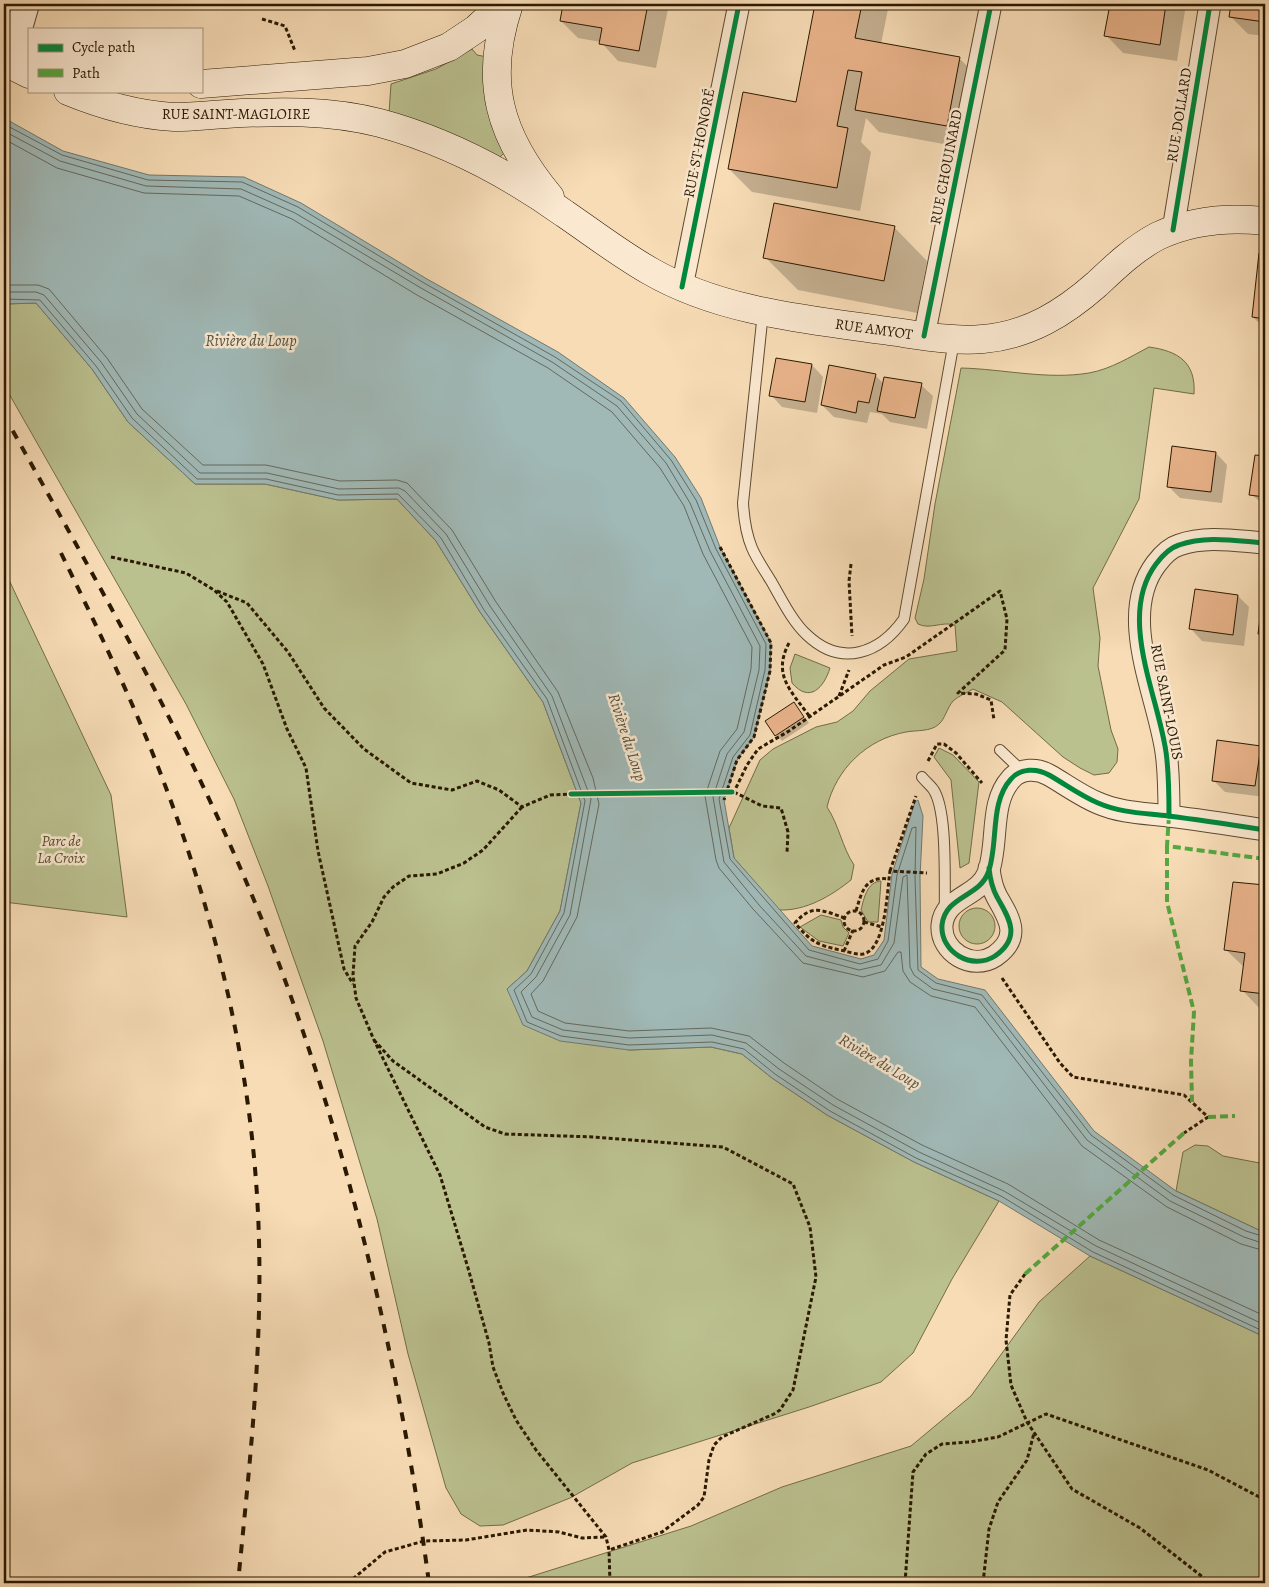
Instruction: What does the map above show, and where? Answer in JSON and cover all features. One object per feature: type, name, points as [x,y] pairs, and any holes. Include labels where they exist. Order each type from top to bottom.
[{"type":"main road","name":"RUE SAINT-MAGLOIRE","points":[[202,84],[368,71],[405,64],[449,47],[476,29],[504,4]]},
{"type":"main road","points":[[509,4],[503,27],[497,74],[501,113],[518,155],[532,176],[563,212]]},
{"type":"main road","name":"RUE SAINT-MAGLOIRE","points":[[71,92],[128,111],[150,115],[174,117],[304,113],[377,122],[406,131],[468,156],[539,198]]},
{"type":"main road","name":"RUE AMYOT","points":[[539,198],[563,212],[634,261],[682,287],[719,300],[763,312],[924,336],[982,339],[1022,332],[1050,320],[1073,304],[1129,255],[1173,230],[1213,220],[1242,218],[1265,221]]},
{"type":"street","points":[[21,56],[26,4]]},
{"type":"street","name":"RUE ST HONORÉ","points":[[682,287],[739,4]]},
{"type":"street","name":"RUE CHOUINARD","points":[[924,336],[991,4]]},
{"type":"street","name":"RUE DOLLARD","points":[[1173,230],[1210,4]]},
{"type":"street","name":"RUE SAINT-LOUIS","points":[[1169,816],[1170,788],[1166,750],[1144,657],[1141,595],[1151,570],[1163,554],[1178,545],[1201,540],[1223,539],[1265,544]]},
{"type":"street","points":[[989,868],[991,882],[997,897],[1007,912],[1011,930],[1005,946],[989,959],[975,961],[964,959],[954,953],[944,938],[942,926],[945,915],[956,900],[982,883],[989,868],[1002,792],[1011,778],[1022,771],[1044,772],[1097,803],[1126,812],[1169,816],[1265,830]]},
{"type":"lane","points":[[763,312],[743,504],[745,526],[752,549],[792,617],[808,636],[825,646],[852,654],[864,652],[880,645],[896,631],[904,619],[954,338]]},
{"type":"lane","points":[[1000,750],[1022,771]]},
{"type":"lane","points":[[922,778],[933,789],[938,802],[944,850],[945,915]]},
{"type":"path","points":[[262,18],[285,26],[296,54]]},
{"type":"path","points":[[720,546],[771,643],[770,671],[754,737],[737,760],[724,800]]},
{"type":"path","points":[[111,558],[186,573],[214,590],[247,604],[288,652],[324,708],[364,748],[411,783],[452,790],[477,781],[498,790],[522,807]]},
{"type":"path","points":[[839,696],[849,672],[852,654],[851,564]]},
{"type":"path","points":[[214,590],[227,602],[262,664],[287,729],[306,768],[320,860],[344,969],[355,986]]},
{"type":"path","points":[[733,792],[746,765],[758,749],[810,717],[884,666],[906,657],[1000,591],[1007,619],[1005,650],[958,693],[976,694],[991,700],[994,720]]},
{"type":"path","points":[[790,642],[781,662],[783,674],[788,686],[810,717]]},
{"type":"path","points":[[610,1583],[610,1550],[606,1537],[536,1450],[516,1420],[503,1393],[493,1367],[489,1343],[440,1175],[374,1040],[356,998],[355,946],[372,922],[384,897],[393,886],[409,876],[437,874],[464,863],[483,850],[522,807],[550,795],[733,792],[762,806],[781,808],[788,832],[787,853]]},
{"type":"path","points":[[845,918],[820,910],[809,910],[795,924],[809,940],[844,951],[863,954],[872,950],[881,937],[890,871],[920,874]]},
{"type":"path","points":[[856,911],[865,888],[871,880],[877,878],[889,879]]},
{"type":"path","points":[[856,911],[863,917],[864,922],[860,929],[853,930],[846,925],[845,918],[849,912],[856,911]]},
{"type":"path","points":[[864,922],[882,926]]},
{"type":"path","points":[[844,951],[853,930]]},
{"type":"path","points":[[989,959],[1060,1063],[1073,1077],[1184,1094],[1208,1117],[1184,1133]]},
{"type":"path","points":[[374,1040],[393,1061],[485,1127],[505,1134],[594,1137],[723,1147],[792,1184],[810,1227],[816,1276],[794,1390],[786,1402],[774,1414],[722,1437],[716,1442],[709,1460],[704,1497],[698,1506],[662,1532],[610,1550]]},
{"type":"path","points":[[1025,1274],[1010,1295],[1006,1340],[1011,1384],[1027,1422],[1072,1490],[1140,1528],[1204,1578],[1217,1583]]},
{"type":"path","points":[[905,1583],[913,1472],[926,1454],[942,1444],[998,1437],[1046,1414],[1208,1470],[1265,1500]]},
{"type":"path","points":[[983,1583],[989,1529],[998,1502],[1027,1460],[1034,1433]]},
{"type":"path","points":[[348,1583],[385,1552],[424,1541],[466,1540],[527,1530],[559,1532],[582,1538],[606,1537]]},
{"type":"green space","points":[[472,49],[477,55],[487,57],[504,153],[500,157],[445,131],[389,113],[391,84],[436,69]]},
{"type":"green space","points":[[36,303],[92,369],[128,422],[195,484],[265,484],[338,500],[397,499],[436,541],[480,612],[543,702],[581,803],[560,911],[527,971],[507,989],[629,1050],[711,1047],[742,1054],[772,1078],[827,1115],[914,1162],[999,1201],[952,1279],[913,1353],[881,1382],[809,1407],[632,1463],[570,1498],[503,1525],[480,1526],[461,1514],[446,1488],[408,1354],[377,1219],[323,1041],[268,886],[234,799],[186,704],[4,385],[4,304]]},
{"type":"green space","points":[[1149,347],[1177,355],[1183,360],[1192,374],[1194,394],[1154,388],[1139,499],[1093,588],[1100,638],[1098,666],[1111,730],[1118,749],[1117,762],[1109,773],[1094,775],[1080,768],[1063,757],[1002,702],[973,689],[953,701],[936,727],[928,730],[906,732],[878,741],[855,758],[846,768],[831,793],[827,807],[854,865],[851,880],[835,892],[818,901],[799,908],[779,910],[734,858],[729,828],[760,760],[773,749],[816,727],[837,722],[853,711],[870,691],[909,659],[957,651],[955,625],[923,626],[918,624],[915,618],[924,579],[935,504],[961,368],[1041,375],[1073,375],[1105,369]]},
{"type":"green space","name":"Parc de La Croix","points":[[9,580],[111,795],[127,917],[4,902],[4,581]]},
{"type":"green space","points":[[795,654],[830,668],[824,681],[816,690],[805,692],[792,683],[790,668]]},
{"type":"green space","points":[[939,748],[953,755],[979,782],[969,863],[960,868],[951,780],[934,757]]},
{"type":"green space","points":[[881,881],[878,922],[868,922],[861,910],[863,901],[869,887]]},
{"type":"green space","points":[[977,908],[984,909],[990,913],[994,919],[994,933],[990,939],[984,943],[977,944],[970,943],[964,939],[960,933],[959,926],[960,919],[964,913],[970,909]]},
{"type":"green space","points":[[821,915],[841,920],[843,927],[849,933],[843,946],[819,941],[800,927]]},
{"type":"green space","points":[[1195,1145],[1208,1146],[1223,1156],[1265,1164],[1265,1233],[1176,1191],[1183,1152]]},
{"type":"green space","points":[[1090,1256],[1265,1337],[1265,1583],[510,1583],[691,1526],[782,1487],[911,1446],[971,1396],[1039,1302]]},
{"type":"water","name":"Rivière du Loup","points":[[4,118],[63,151],[149,175],[244,177],[301,203],[427,279],[558,352],[624,398],[675,457],[701,498],[720,547],[771,643],[770,671],[754,737],[737,760],[724,800],[734,858],[812,946],[861,959],[874,955],[884,940],[892,874],[915,802],[918,800],[923,816],[920,877],[921,967],[938,979],[985,990],[1094,1131],[1176,1191],[1265,1233],[1265,1337],[1090,1256],[999,1201],[914,1162],[827,1115],[772,1078],[742,1054],[711,1047],[629,1050],[560,1041],[523,1025],[507,989],[527,971],[560,911],[581,803],[543,702],[480,612],[436,541],[397,499],[338,500],[265,484],[195,484],[128,422],[92,369],[36,303],[4,304]]},
{"type":"building","points":[[563,4],[648,4],[639,51],[599,44],[602,28],[560,21]]},
{"type":"building","points":[[815,4],[862,4],[855,38],[960,57],[947,126],[855,110],[862,72],[848,70],[837,126],[848,128],[837,188],[728,169],[743,92],[796,102]]},
{"type":"building","points":[[1110,4],[1166,4],[1160,45],[1104,36]]},
{"type":"building","points":[[1231,4],[1265,4],[1265,22],[1229,17]]},
{"type":"building","points":[[774,203],[895,226],[884,281],[763,258]]},
{"type":"building","points":[[1259,253],[1265,253],[1265,319],[1252,317]]},
{"type":"building","points":[[776,358],[812,364],[805,402],[769,396]]},
{"type":"building","points":[[829,365],[876,374],[869,403],[858,401],[856,413],[821,405]]},
{"type":"building","points":[[884,377],[922,383],[915,418],[877,411]]},
{"type":"building","points":[[1172,446],[1216,452],[1211,492],[1167,487]]},
{"type":"building","points":[[1255,455],[1265,456],[1265,497],[1249,495]]},
{"type":"building","points":[[1195,589],[1238,595],[1233,635],[1189,629]]},
{"type":"building","points":[[1263,594],[1265,594],[1265,635],[1258,634]]},
{"type":"building","points":[[794,702],[804,717],[775,736],[765,721]]},
{"type":"building","points":[[1217,740],[1261,746],[1255,786],[1212,781]]},
{"type":"building","points":[[1233,882],[1265,885],[1265,994],[1240,991],[1245,953],[1224,950]]},
{"type":"building","points":[[1265,1064],[1265,1096],[1260,1095]]},
{"type":"railway","points":[[4,415],[113,611],[182,743],[215,811],[273,948],[326,1102],[369,1261],[403,1423],[429,1583]]},
{"type":"railway","points":[[61,553],[137,716],[181,829],[216,944],[230,1002],[241,1061],[256,1181],[259,1241],[259,1327],[254,1413],[238,1583]]},
{"type":"marked path","points":[[1169,816],[1167,846],[1265,859]]},
{"type":"marked path","points":[[1167,846],[1167,902],[1194,1012],[1191,1061],[1192,1102]]},
{"type":"marked path","points":[[1208,1117],[1235,1116]]},
{"type":"marked path","points":[[1025,1274],[1184,1133]]},
{"type":"cycle path","points":[[682,287],[739,4]]},
{"type":"cycle path","points":[[924,336],[991,4]]},
{"type":"cycle path","points":[[1173,230],[1210,4]]},
{"type":"cycle path","points":[[1169,816],[1166,752],[1143,656],[1140,631],[1140,607],[1145,585],[1156,564],[1175,546],[1211,539],[1265,543]]},
{"type":"cycle path","points":[[989,868],[989,872],[994,890],[1009,920],[1011,935],[1003,949],[995,956],[986,960],[968,960],[952,951],[946,943],[942,925],[944,915],[956,902],[984,881],[991,862],[1000,800],[1004,789],[1011,779],[1019,773],[1029,770],[1039,771],[1092,800],[1115,809],[1265,830]]},
{"type":"cycle path","points":[[571,794],[732,792]]}]
